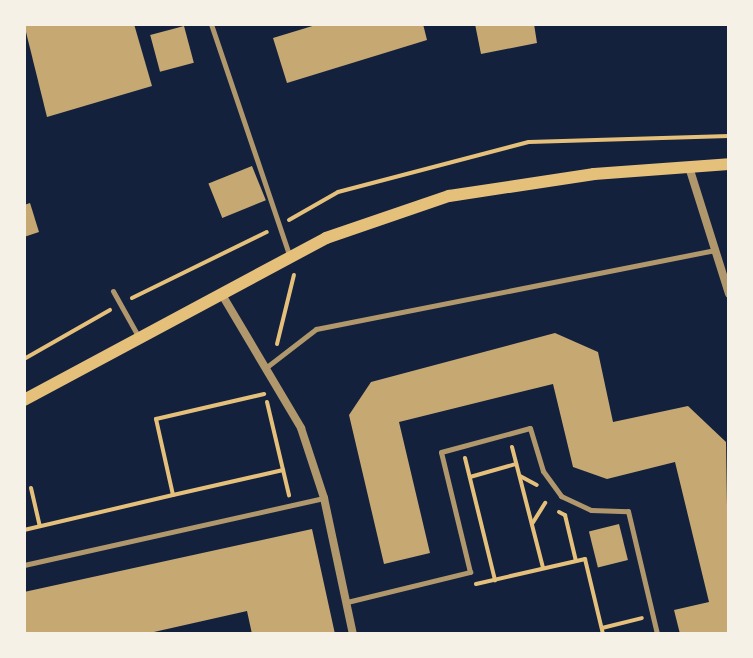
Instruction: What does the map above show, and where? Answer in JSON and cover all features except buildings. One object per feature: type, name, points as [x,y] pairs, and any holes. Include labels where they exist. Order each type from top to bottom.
[{"type":"main road","points":[[24,400],[326,238],[449,196],[594,174],[729,164]]},
{"type":"street","points":[[689,167],[729,294]]},
{"type":"street","points":[[221,293],[270,364],[301,428],[324,498],[353,634]]},
{"type":"lane","points":[[211,24],[290,257]]},
{"type":"lane","points":[[270,364],[316,329],[716,250]]},
{"type":"lane","points":[[113,291],[139,338]]},
{"type":"lane","points":[[346,603],[470,572],[441,452],[530,428],[547,479],[570,502],[605,513],[628,511],[657,634]]},
{"type":"lane","points":[[24,565],[324,498]]},
{"type":"path","points":[[270,364],[294,272]]},
{"type":"path","points":[[173,495],[156,419],[265,394],[291,505]]},
{"type":"path","points":[[509,434],[543,568]]},
{"type":"path","points":[[463,446],[495,580]]},
{"type":"path","points":[[470,477],[516,464]]},
{"type":"path","points":[[24,530],[283,470]]},
{"type":"path","points":[[519,476],[540,487],[545,503],[565,515],[576,561]]},
{"type":"path","points":[[31,488],[40,526]]},
{"type":"path","points":[[532,524],[545,503]]},
{"type":"path","points":[[464,587],[585,559],[602,631],[652,615]]}]
